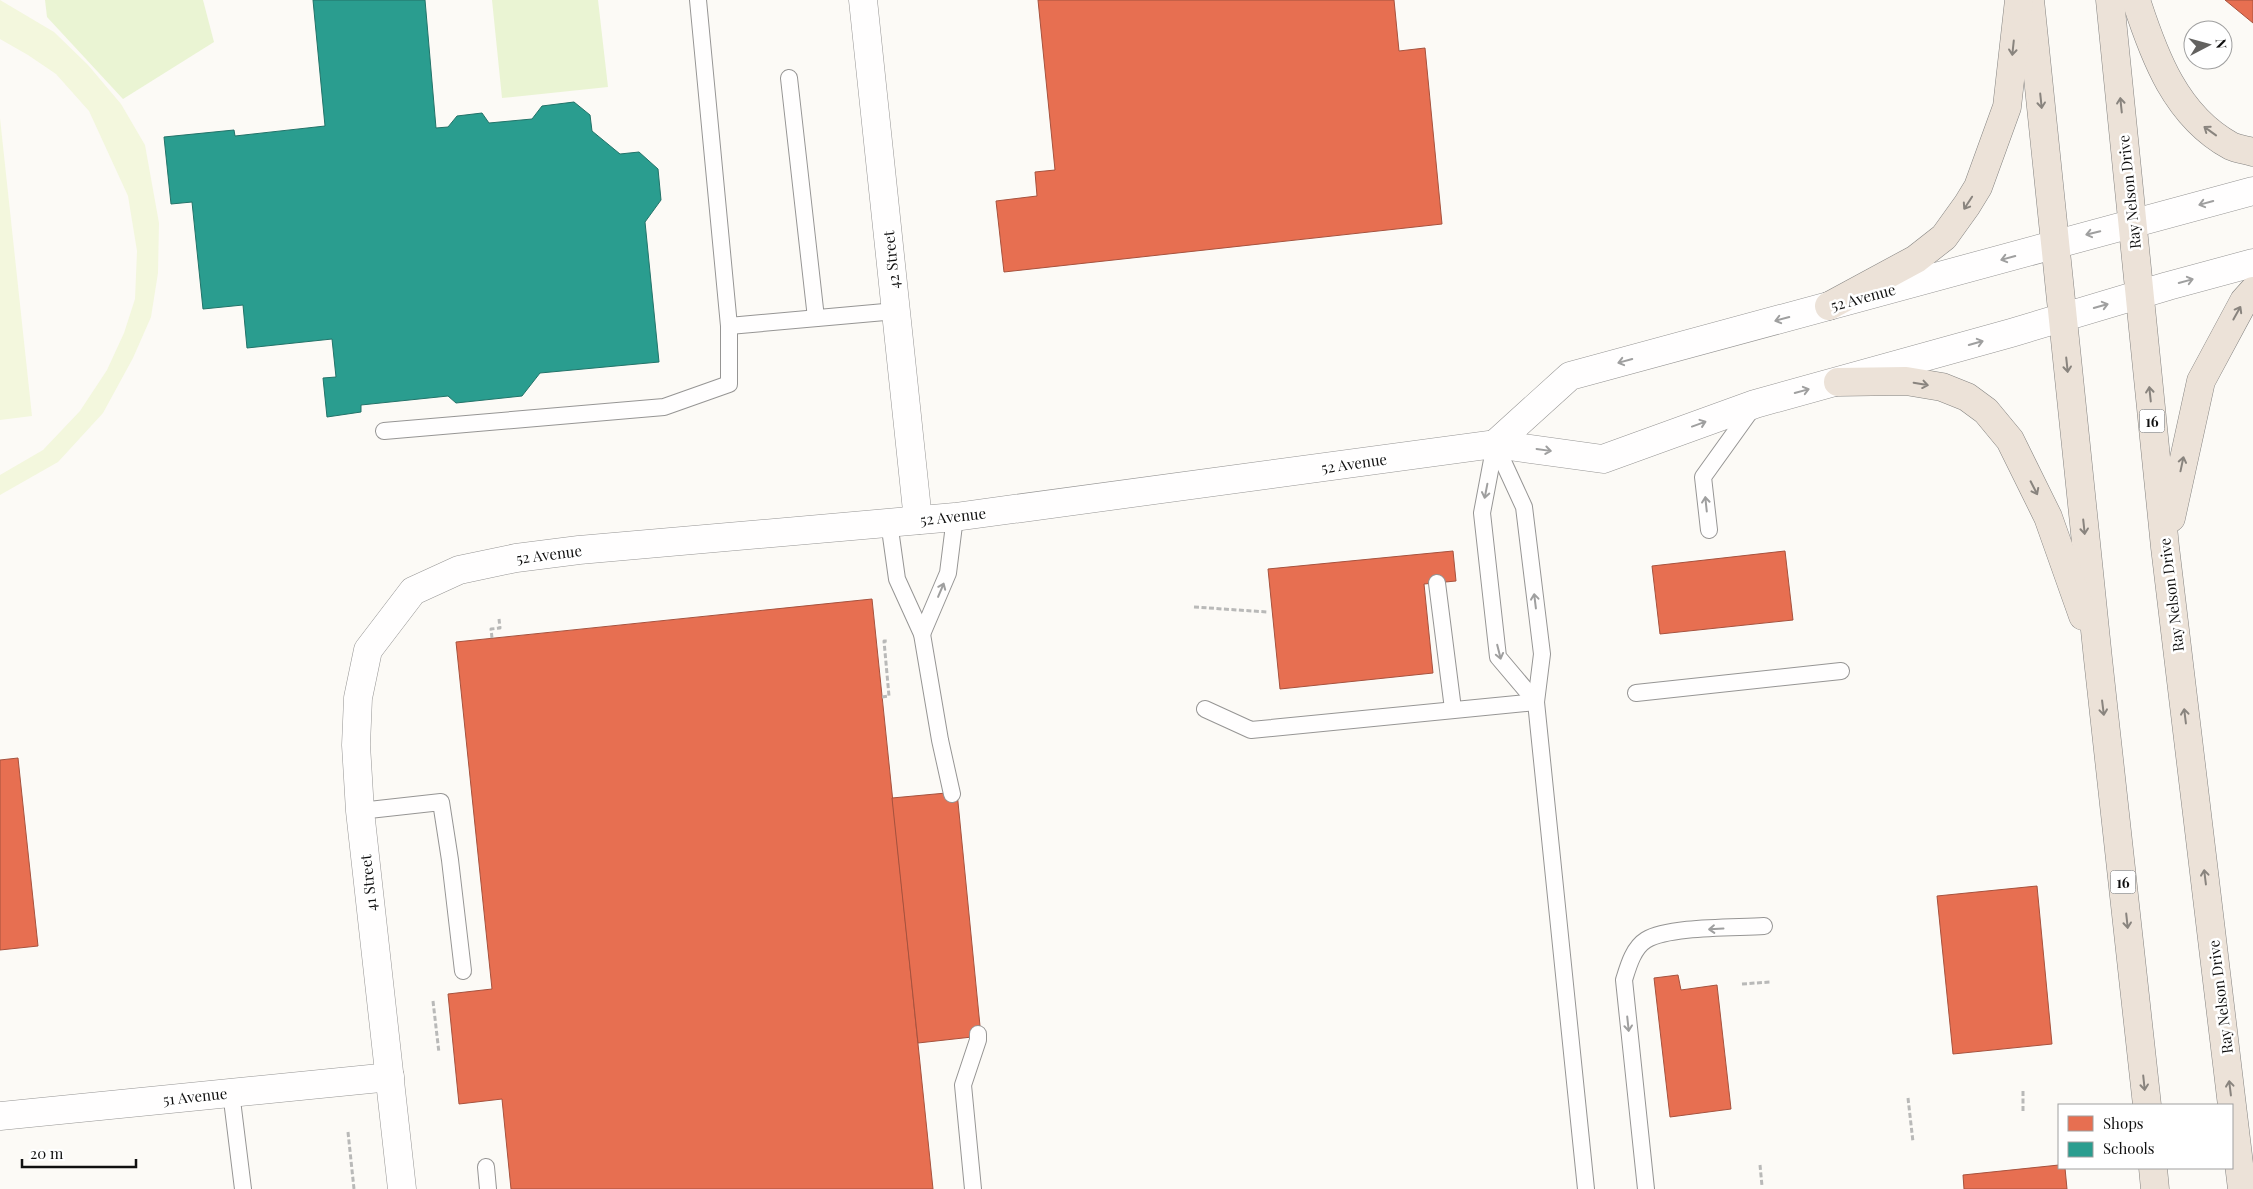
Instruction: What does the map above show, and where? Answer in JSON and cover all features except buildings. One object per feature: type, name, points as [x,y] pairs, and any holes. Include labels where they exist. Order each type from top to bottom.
[{"type":"highway","points":[[1829,306],[1916,260],[1944,237],[1967,205],[1978,187],[2007,107],[2019,0]]},
{"type":"highway","name":"16","points":[[2030,0],[2146,1104]]},
{"type":"highway","name":"Ray Nelson Drive","points":[[2110,0],[2165,546],[2245,1145],[2242,1189]]},
{"type":"highway","points":[[2136,0],[2158,61],[2177,96],[2196,121],[2232,146],[2253,152]]},
{"type":"highway","points":[[2165,546],[2201,381],[2244,300],[2253,291]]},
{"type":"highway","points":[[1838,382],[1906,381],[1942,387],[1967,397],[1986,411],[2010,440],[2048,517],[2098,659]]},
{"type":"highway","points":[[2153,1169],[2155,1189]]},
{"type":"street","name":"42 Street","points":[[863,0],[918,520]]},
{"type":"street","name":"52 Avenue","points":[[1495,444],[1570,376],[2025,253],[2055,243],[2253,191]]},
{"type":"street","name":"52 Avenue","points":[[413,591],[459,570],[516,558],[579,550],[955,517],[1495,444],[1603,459],[1755,404],[2253,263]]},
{"type":"street","name":"41 Street","points":[[402,1189],[360,811],[356,745],[358,707],[368,650],[413,591]]},
{"type":"street","name":"51 Avenue","points":[[0,1116],[390,1077]]},
{"type":"lane","points":[[384,431],[664,407],[729,384],[730,326],[698,0]]},
{"type":"lane","points":[[789,78],[816,318]]},
{"type":"lane","points":[[730,326],[896,311]]},
{"type":"lane","points":[[1709,530],[1703,477],[1755,404]]},
{"type":"lane","points":[[1495,444],[1482,513],[1498,657],[1536,702]]},
{"type":"lane","points":[[1495,444],[1524,507],[1542,654],[1536,702],[1586,1189]]},
{"type":"lane","points":[[922,634],[948,572],[955,517]]},
{"type":"lane","points":[[889,522],[897,579],[922,634],[940,740],[952,794]]},
{"type":"lane","points":[[1437,583],[1453,709]]},
{"type":"lane","points":[[1636,692],[1841,671]]},
{"type":"lane","points":[[1205,709],[1251,730],[1536,702]]},
{"type":"lane","points":[[360,811],[441,802],[463,971]]},
{"type":"lane","points":[[1646,1189],[1624,980],[1631,957],[1645,940],[1670,932],[1764,926]]},
{"type":"lane","points":[[973,1189],[963,1085],[978,1040],[978,1034]]},
{"type":"lane","points":[[232,1092],[243,1189]]},
{"type":"lane","points":[[486,1167],[488,1189]]},
{"type":"path","points":[[1194,607],[1267,612]]},
{"type":"path","points":[[492,638],[492,629],[500,628],[499,619]]},
{"type":"path","points":[[882,697],[889,696],[884,641],[888,641]]},
{"type":"path","points":[[1742,984],[1770,982]]},
{"type":"path","points":[[433,1001],[439,1053]]},
{"type":"path","points":[[2023,1091],[2023,1113]]},
{"type":"path","points":[[1908,1098],[1913,1142]]},
{"type":"path","points":[[348,1132],[354,1189]]},
{"type":"path","points":[[1760,1165],[1762,1186]]},
{"type":"green space","points":[[0,0],[54,32],[88,65],[121,104],[145,145],[159,223],[158,273],[151,317],[133,358],[103,413],[58,462],[0,495],[0,475],[43,450],[80,411],[107,370],[124,333],[135,299],[137,251],[128,196],[89,111],[56,74],[0,39]]},
{"type":"green space","points":[[45,0],[203,0],[214,42],[123,99],[47,17]]},
{"type":"green space","points":[[492,0],[598,0],[608,87],[502,98]]},
{"type":"green space","points":[[0,118],[32,416],[0,420]]}]
